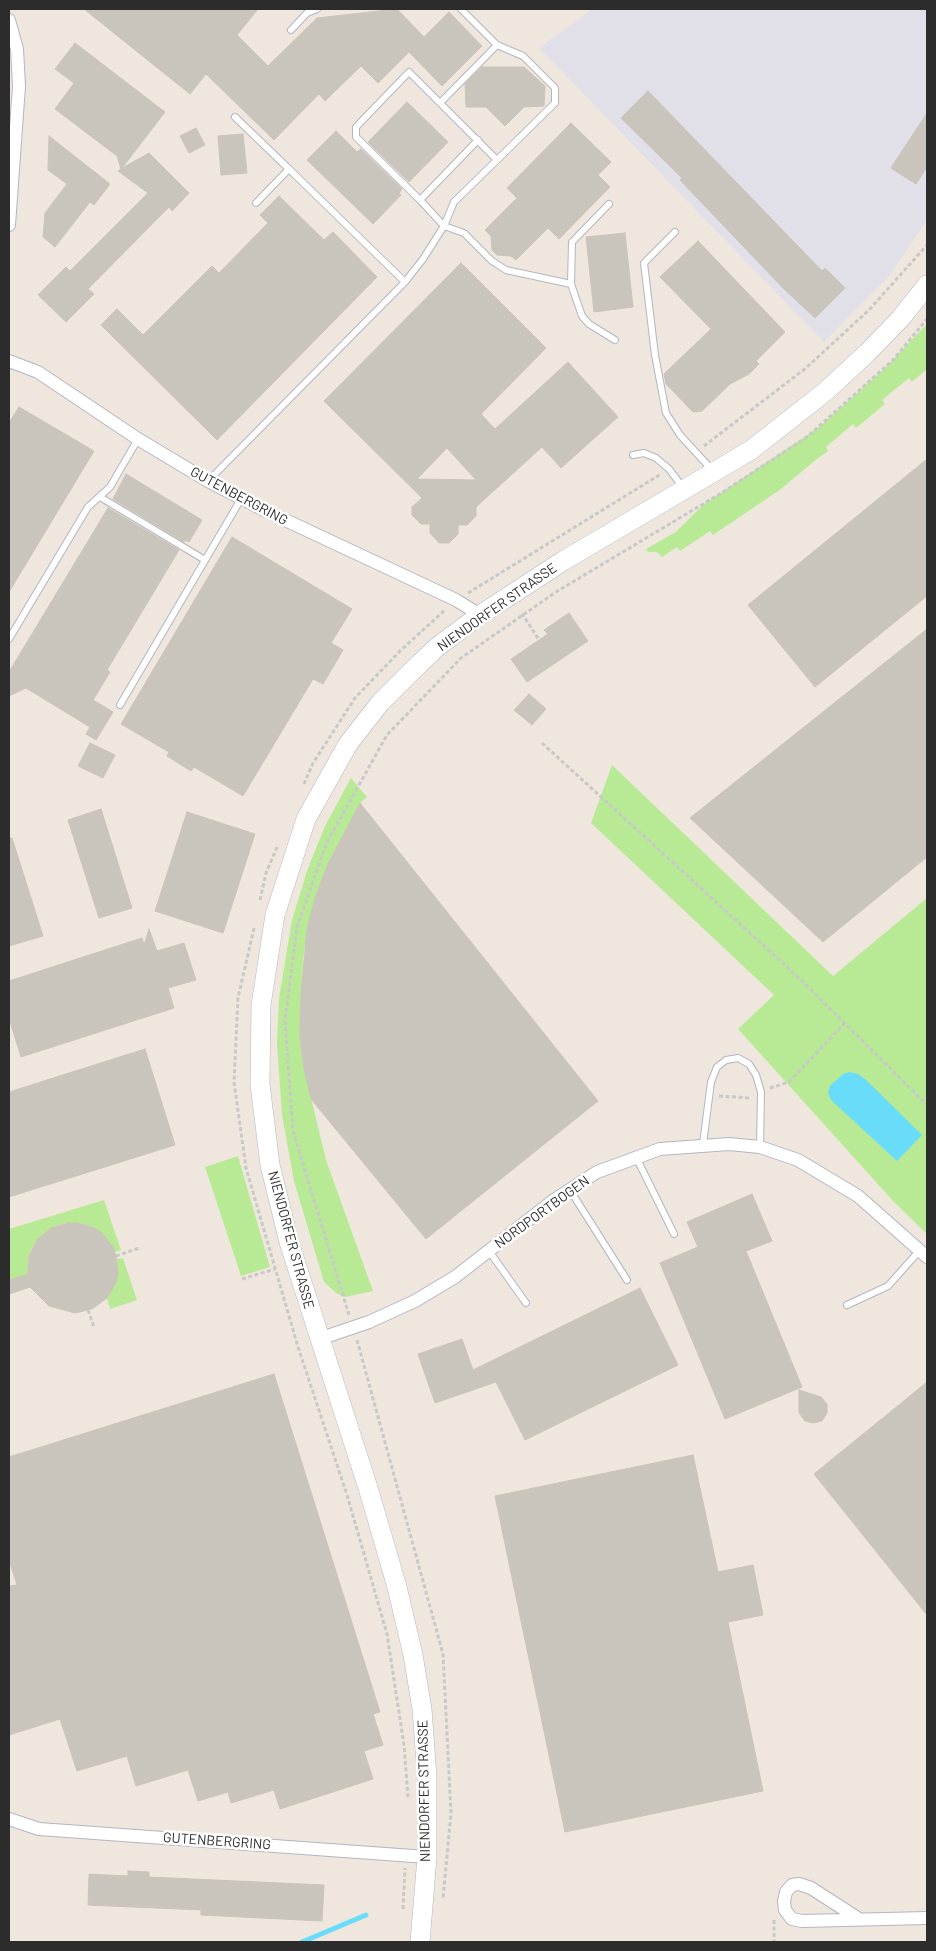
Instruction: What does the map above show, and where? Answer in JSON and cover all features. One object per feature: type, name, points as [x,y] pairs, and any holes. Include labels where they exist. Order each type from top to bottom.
[{"type":"main road","name":"NIENDORFER STRASSE","points":[[420,1942],[426,1857],[426,1767],[422,1709],[413,1655],[397,1587],[369,1491],[289,1242],[270,1165],[260,1084],[261,1005],[275,915],[306,819],[348,744],[380,703],[407,676],[437,647],[480,615],[563,561],[751,450],[826,391],[901,318],[927,284]]},
{"type":"street","points":[[9,20],[17,49],[19,86],[9,224]]},
{"type":"street","name":"GUTENBERGRING","points":[[9,361],[38,372],[138,439],[241,499],[456,600],[480,615]]},
{"type":"street","name":"NORDPORTBOGEN","points":[[319,1338],[353,1328],[415,1301],[455,1276],[597,1172],[660,1150],[703,1144],[760,1147],[798,1160],[827,1175],[858,1196],[923,1254]]},
{"type":"street","name":"GUTENBERGRING","points":[[9,1818],[39,1829],[426,1857]]},
{"type":"street","points":[[859,1919],[811,1888],[799,1884],[792,1885],[786,1892],[785,1910],[792,1919],[802,1921],[827,1922],[859,1919],[927,1918]]},
{"type":"lane","points":[[290,30],[307,13],[317,9]]},
{"type":"lane","points":[[208,481],[405,282],[423,260],[444,226],[454,202],[555,103],[555,88],[536,68],[522,56],[497,46],[461,9]]},
{"type":"lane","points":[[440,103],[497,46]]},
{"type":"lane","points":[[497,160],[408,72],[356,127],[356,137],[444,226],[464,233],[492,261],[506,270],[571,284]]},
{"type":"lane","points":[[235,116],[405,282]]},
{"type":"lane","points":[[420,200],[478,140]]},
{"type":"lane","points":[[256,203],[288,169]]},
{"type":"lane","points":[[610,204],[572,242],[571,284],[582,316],[589,324],[615,340]]},
{"type":"lane","points":[[675,232],[644,263],[654,355],[666,412],[680,435],[714,472]]},
{"type":"lane","points":[[9,639],[88,507],[110,487],[138,439]]},
{"type":"lane","points":[[632,455],[644,453],[656,458],[669,469],[685,490]]},
{"type":"lane","points":[[100,497],[205,560]]},
{"type":"lane","points":[[120,705],[241,499]]},
{"type":"lane","points":[[703,1144],[708,1096],[717,1067],[726,1060],[738,1058],[750,1064],[756,1074],[761,1095],[760,1147]]},
{"type":"lane","points":[[636,1157],[674,1234]]},
{"type":"lane","points":[[570,1190],[627,1280]]},
{"type":"lane","points":[[490,1251],[526,1304]]},
{"type":"lane","points":[[847,1305],[888,1286],[923,1254]]},
{"type":"path","points":[[695,452],[806,368],[869,310],[927,245]]},
{"type":"path","points":[[443,1903],[451,1813],[443,1654],[353,1328],[293,1131],[285,1021],[296,928],[326,842],[387,735],[460,658],[556,592],[723,492],[807,436],[893,360],[927,319]]},
{"type":"path","points":[[302,788],[313,763],[355,698],[400,651],[456,600],[669,469]]},
{"type":"path","points":[[480,615],[493,634],[522,615],[539,640]]},
{"type":"path","points":[[542,743],[798,977],[927,1105]]},
{"type":"path","points":[[259,902],[266,873],[280,839]]},
{"type":"path","points":[[255,921],[238,998],[234,1082],[246,1168],[298,1347],[347,1495],[387,1634],[404,1745],[408,1799]]},
{"type":"path","points":[[708,1096],[761,1095],[789,1082],[844,1024]]},
{"type":"path","points":[[116,1256],[139,1248]]},
{"type":"path","points":[[242,1279],[275,1269]]},
{"type":"path","points":[[88,1310],[94,1327]]},
{"type":"shaded area","points":[[593,9],[927,9],[927,220],[890,275],[824,342],[539,48]]},
{"type":"green space","points":[[927,324],[927,369],[912,382],[909,378],[882,400],[885,404],[856,428],[853,424],[826,447],[828,451],[781,489],[713,535],[710,531],[680,551],[677,547],[662,557],[657,552],[648,552],[646,549],[676,532],[704,504],[818,428],[883,370]]},
{"type":"green space","points":[[612,765],[833,976],[927,898],[927,1234],[894,1202],[738,1029],[774,995],[591,823]]},
{"type":"green space","points":[[351,778],[367,797],[360,803],[328,864],[307,929],[303,962],[300,1037],[304,1069],[326,1160],[373,1291],[345,1297],[336,1293],[324,1282],[294,1181],[282,1115],[277,1044],[279,998],[292,920],[307,871],[325,826]]},
{"type":"green space","points":[[238,1156],[270,1267],[241,1276],[205,1167]]},
{"type":"green space","points":[[104,1200],[121,1250],[115,1252],[102,1233],[86,1225],[68,1223],[59,1225],[44,1233],[32,1248],[29,1256],[28,1274],[9,1280],[9,1229]]},
{"type":"green space","points":[[123,1258],[137,1300],[110,1309],[107,1298],[116,1282],[117,1259]]},
{"type":"water","points":[[849,1072],[858,1074],[866,1080],[922,1135],[897,1161],[831,1100],[828,1093],[830,1086],[843,1074]]},
{"type":"building","points":[[84,9],[258,9],[237,35],[268,66],[317,18],[397,9],[424,37],[449,12],[482,46],[442,86],[409,52],[378,83],[361,66],[325,101],[319,94],[274,140],[206,74],[190,94]]},
{"type":"building","points":[[75,43],[165,112],[122,168],[149,153],[189,193],[172,211],[169,207],[88,289],[94,294],[66,322],[38,295],[66,267],[70,271],[148,193],[118,171],[121,169],[117,156],[55,109],[74,83],[55,69]]},
{"type":"building","points":[[482,67],[524,67],[545,86],[544,106],[524,107],[505,126],[486,107],[466,107],[465,84]]},
{"type":"building","points":[[648,91],[822,271],[825,268],[845,288],[815,318],[782,287],[680,180],[682,178],[621,118]]},
{"type":"building","points":[[407,102],[448,142],[409,182],[368,142]]},
{"type":"building","points":[[927,113],[927,167],[916,184],[891,168]]},
{"type":"building","points":[[571,123],[611,162],[598,175],[610,187],[559,239],[548,228],[516,260],[511,256],[497,255],[492,250],[491,236],[485,230],[517,198],[507,188]]},
{"type":"building","points":[[196,128],[205,145],[189,153],[180,136]]},
{"type":"building","points":[[336,131],[357,152],[361,149],[402,189],[399,193],[401,195],[373,224],[307,160]]},
{"type":"building","points":[[243,134],[247,173],[221,175],[218,136]]},
{"type":"building","points":[[49,136],[110,184],[94,205],[90,202],[55,247],[43,237],[45,213],[67,184],[48,170]]},
{"type":"building","points":[[279,196],[324,240],[333,232],[377,277],[217,440],[101,325],[117,309],[143,335],[212,266],[219,273],[268,223],[260,215]]},
{"type":"building","points":[[625,233],[633,307],[594,312],[586,237]]},
{"type":"building","points":[[698,241],[785,332],[756,361],[759,364],[749,374],[730,384],[702,411],[693,412],[666,384],[664,374],[711,329],[660,277]]},
{"type":"building","points":[[461,263],[546,348],[481,414],[495,429],[568,362],[618,417],[561,468],[542,447],[476,507],[476,516],[467,525],[458,525],[458,534],[449,543],[439,543],[430,533],[430,524],[421,524],[412,515],[412,507],[422,498],[324,401]],"holes":[[[447,448],[476,480],[417,479]]]},
{"type":"building","points":[[19,407],[94,451],[9,592],[9,423]]},
{"type":"building","points":[[927,459],[927,596],[815,687],[748,605]]},
{"type":"building","points":[[126,474],[202,520],[189,542],[185,540],[184,542],[113,499]]},
{"type":"building","points":[[108,508],[179,550],[107,670],[110,672],[93,700],[113,712],[96,740],[86,734],[90,727],[26,688],[9,696],[9,672]]},
{"type":"building","points":[[232,537],[352,609],[331,643],[343,650],[323,684],[313,679],[243,796],[194,767],[191,771],[167,756],[169,752],[121,724]]},
{"type":"building","points":[[569,613],[588,641],[527,682],[511,659],[548,634],[544,630]]},
{"type":"building","points":[[927,629],[927,857],[823,942],[690,818]]},
{"type":"building","points":[[529,694],[546,709],[532,725],[514,710]]},
{"type":"building","points":[[90,743],[115,755],[103,778],[78,766]]},
{"type":"building","points":[[360,803],[598,1101],[426,1239],[311,1099],[304,1069],[300,1037],[301,994],[307,929],[315,898],[328,864]]},
{"type":"building","points":[[101,809],[132,908],[99,918],[68,820]]},
{"type":"building","points":[[187,812],[255,834],[223,933],[155,911]]},
{"type":"building","points":[[9,838],[12,838],[43,936],[9,946]]},
{"type":"building","points":[[149,929],[157,951],[184,943],[196,980],[168,988],[174,1008],[21,1057],[9,1018],[9,981],[142,938],[144,945]]},
{"type":"building","points":[[145,1049],[175,1145],[9,1197],[9,1092]]},
{"type":"building","points":[[752,1194],[772,1241],[746,1251],[802,1387],[725,1419],[660,1263],[698,1247],[687,1222]]},
{"type":"building","points":[[68,1223],[77,1223],[94,1228],[102,1233],[113,1247],[118,1274],[116,1283],[107,1298],[92,1309],[75,1313],[49,1306],[30,1287],[9,1294],[9,1280],[28,1274],[29,1256],[37,1240],[51,1228]]},
{"type":"building","points":[[640,1288],[678,1365],[525,1440],[496,1382],[435,1403],[418,1354],[462,1339],[473,1370]]},
{"type":"building","points":[[274,1374],[380,1712],[373,1714],[383,1745],[364,1751],[373,1779],[280,1809],[274,1790],[231,1803],[228,1792],[198,1801],[188,1770],[136,1786],[127,1756],[77,1771],[60,1719],[9,1735],[9,1586],[17,1585],[9,1560],[9,1457]]},
{"type":"building","points":[[927,1382],[927,1615],[814,1474]]},
{"type":"building","points":[[799,1390],[821,1397],[827,1404],[827,1413],[822,1421],[813,1423],[805,1421],[799,1413]]},
{"type":"building","points":[[693,1455],[718,1572],[753,1565],[763,1615],[728,1622],[763,1791],[565,1832],[495,1496]]},
{"type":"building","points":[[128,1871],[149,1872],[149,1877],[324,1885],[322,1921],[201,1915],[201,1910],[88,1905],[89,1874],[128,1876]]},
{"type":"waterway","points":[[302,1942],[366,1915]]}]
